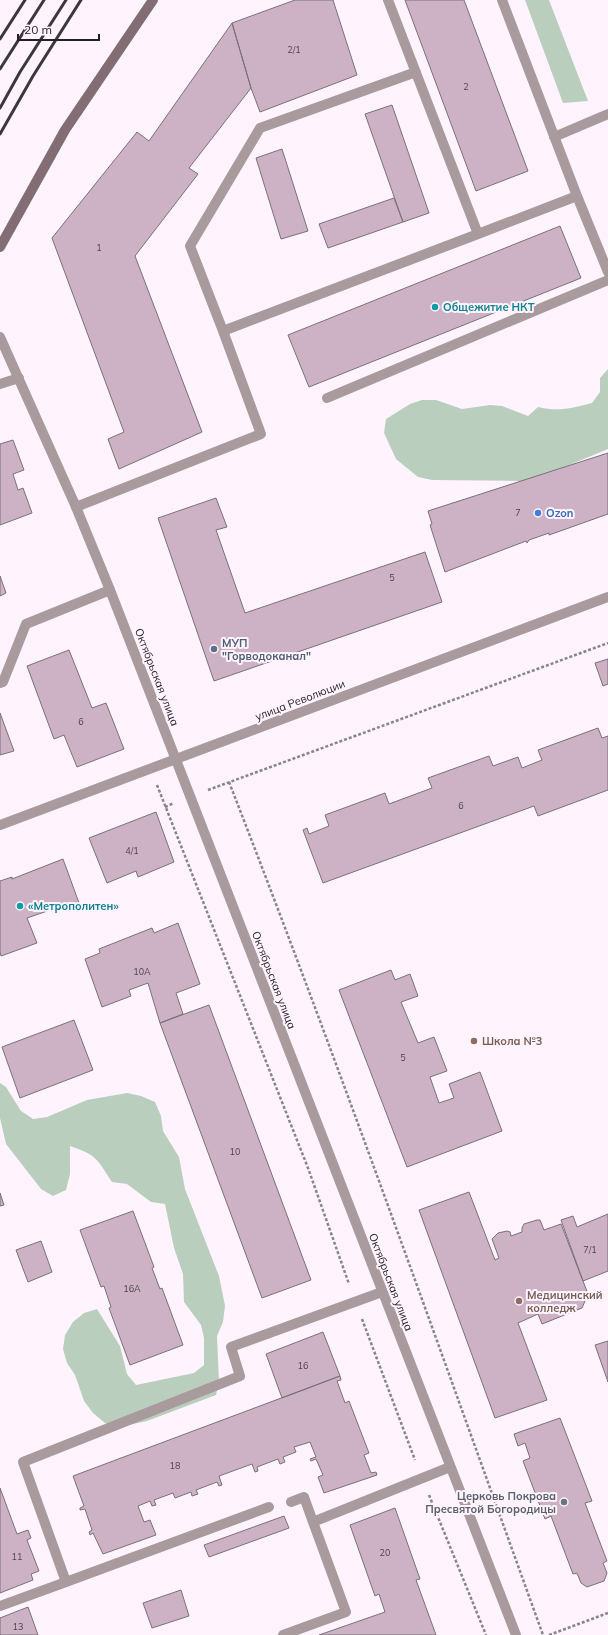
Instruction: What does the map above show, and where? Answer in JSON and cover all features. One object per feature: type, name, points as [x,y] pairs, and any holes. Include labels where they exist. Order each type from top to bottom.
[{"type":"street","points":[[0,247],[66,130],[153,0]]},
{"type":"street","points":[[388,0],[478,234]]},
{"type":"street","points":[[502,0],[577,196],[608,272]]},
{"type":"street","points":[[76,507],[261,434],[190,246],[260,128],[416,72]]},
{"type":"street","points":[[554,136],[608,114]]},
{"type":"street","points":[[223,331],[577,196]]},
{"type":"street","points":[[327,398],[608,280]]},
{"type":"street","name":"Октябрьская улица","points":[[0,337],[76,507],[110,590],[516,1635]]},
{"type":"street","points":[[0,384],[19,378]]},
{"type":"street","points":[[0,683],[3,682],[26,624],[110,590]]},
{"type":"street","name":"улица Революции","points":[[0,825],[608,597]]},
{"type":"street","points":[[66,1582],[23,1462],[240,1376],[232,1347],[382,1292]]},
{"type":"street","points":[[313,1522],[450,1467]]},
{"type":"street","points":[[283,1635],[346,1612],[304,1497],[291,1502]]},
{"type":"street","points":[[0,1606],[269,1507]]},
{"type":"path","points":[[165,806],[608,643]]},
{"type":"path","points":[[150,769],[308,1168],[386,1386],[486,1635]]},
{"type":"path","points":[[229,782],[295,952],[390,1209],[543,1635]]},
{"type":"path","points":[[549,1635],[608,1613]]},
{"type":"green space","points":[[525,0],[549,0],[588,101],[563,103]]},
{"type":"green space","points":[[608,369],[608,449],[538,478],[522,481],[432,480],[418,477],[396,459],[384,433],[386,419],[410,404],[422,400],[436,400],[462,409],[490,405],[502,406],[528,416],[538,407],[559,409],[572,408],[592,403],[600,392],[600,378]]},
{"type":"green space","points":[[0,1083],[6,1087],[21,1111],[33,1119],[47,1117],[87,1100],[127,1093],[141,1096],[155,1102],[161,1116],[163,1131],[179,1157],[185,1189],[219,1276],[225,1306],[223,1322],[217,1336],[219,1381],[216,1395],[147,1421],[119,1427],[105,1423],[93,1413],[84,1401],[75,1375],[67,1363],[63,1349],[65,1335],[73,1322],[84,1313],[97,1309],[120,1346],[127,1374],[136,1385],[194,1373],[204,1365],[204,1338],[201,1325],[184,1302],[183,1274],[174,1248],[165,1204],[151,1202],[127,1184],[112,1182],[96,1159],[86,1152],[70,1146],[70,1174],[66,1190],[53,1196],[41,1189],[6,1144],[0,1118]]},
{"type":"building","points":[[295,0],[333,0],[357,75],[260,112],[251,88],[232,23]]},
{"type":"building","points":[[405,0],[464,0],[528,171],[476,191]]},
{"type":"building","points":[[232,23],[251,88],[189,168],[198,174],[135,256],[202,432],[119,469],[108,439],[124,432],[52,238],[137,132],[149,141]]},
{"type":"building","points":[[392,105],[429,213],[403,222],[365,114]]},
{"type":"building","points":[[282,149],[308,231],[281,239],[256,158]]},
{"type":"building","points":[[394,198],[403,222],[328,248],[319,224]]},
{"type":"building","name":"Общежитие НКТ","points":[[560,226],[581,278],[309,387],[288,335]]},
{"type":"building","points":[[13,440],[24,470],[13,474],[18,490],[23,488],[32,513],[0,525],[0,444]]},
{"type":"building","points":[[608,453],[608,514],[549,535],[549,533],[529,540],[527,543],[526,541],[445,572],[430,525],[432,524],[428,511]]},
{"type":"building","points":[[216,498],[227,527],[216,530],[245,613],[425,552],[442,602],[214,681],[158,518]]},
{"type":"building","points":[[0,576],[6,593],[0,596]]},
{"type":"building","points":[[69,650],[92,708],[106,703],[124,749],[77,767],[64,735],[54,739],[27,666]]},
{"type":"building","points":[[608,659],[608,684],[603,686],[595,663]]},
{"type":"building","points":[[0,713],[14,751],[0,755]]},
{"type":"building","points":[[598,728],[602,738],[608,736],[608,790],[538,816],[534,806],[323,883],[303,830],[307,828],[309,834],[329,826],[325,815],[385,793],[389,804],[432,788],[428,778],[489,756],[493,766],[518,757],[522,768],[542,760],[538,750]]},
{"type":"building","points":[[156,812],[174,862],[138,877],[136,871],[107,883],[89,838]]},
{"type":"building","points":[[63,859],[79,903],[57,910],[56,908],[27,918],[37,943],[1,956],[0,881],[12,877],[12,879]]},
{"type":"building","points":[[178,923],[200,984],[176,993],[183,1014],[160,1023],[148,983],[129,990],[131,996],[102,1007],[85,959],[100,953],[99,949],[152,928],[154,933]]},
{"type":"building","points":[[391,970],[395,980],[410,974],[418,996],[401,1002],[418,1043],[434,1037],[447,1071],[430,1077],[439,1103],[454,1098],[449,1084],[480,1072],[502,1131],[407,1167],[339,990]]},
{"type":"building","points":[[209,1005],[311,1280],[262,1298],[160,1023]]},
{"type":"building","points":[[74,1020],[93,1070],[20,1098],[2,1047]]},
{"type":"building","name":"Медицинский колледж","points":[[469,1192],[495,1260],[499,1258],[492,1239],[498,1233],[507,1231],[510,1232],[511,1236],[522,1232],[524,1224],[537,1220],[540,1220],[544,1230],[561,1224],[588,1294],[582,1308],[542,1324],[538,1314],[518,1323],[547,1400],[495,1418],[419,1210]]},
{"type":"building","points":[[0,1193],[4,1205],[0,1206]]},
{"type":"building","points":[[133,1211],[154,1267],[152,1268],[160,1289],[162,1288],[183,1345],[130,1365],[109,1308],[111,1307],[104,1286],[101,1287],[80,1230]]},
{"type":"building","points":[[608,1214],[608,1271],[583,1281],[561,1220],[573,1216],[577,1227]]},
{"type":"building","points":[[41,1241],[52,1272],[28,1282],[16,1250]]},
{"type":"building","points":[[323,1332],[340,1376],[282,1398],[266,1354]]},
{"type":"building","points":[[608,1341],[608,1382],[595,1345]]},
{"type":"building","points":[[340,1376],[341,1380],[337,1381],[345,1403],[349,1401],[369,1453],[364,1455],[371,1473],[376,1472],[377,1475],[324,1493],[318,1477],[323,1475],[316,1459],[311,1461],[310,1459],[316,1457],[310,1442],[294,1447],[296,1452],[283,1457],[285,1462],[280,1464],[278,1459],[257,1467],[258,1471],[255,1472],[252,1464],[219,1476],[222,1485],[219,1486],[217,1482],[196,1490],[198,1494],[192,1496],[191,1492],[175,1498],[173,1493],[154,1500],[156,1505],[152,1506],[150,1501],[138,1506],[144,1522],[150,1520],[156,1535],[103,1554],[93,1533],[90,1535],[89,1532],[92,1530],[85,1509],[80,1510],[80,1508],[84,1506],[73,1476]]},
{"type":"building","name":"Церковь Покрова Пресвятой Богородицы","points":[[560,1418],[592,1501],[585,1503],[607,1561],[603,1563],[607,1573],[604,1581],[587,1587],[581,1583],[577,1573],[573,1574],[551,1516],[545,1519],[523,1461],[530,1458],[525,1443],[518,1446],[514,1434]]},
{"type":"building","points":[[0,1488],[17,1534],[28,1530],[31,1538],[27,1540],[39,1571],[31,1574],[33,1580],[0,1593]]},
{"type":"building","points":[[395,1508],[420,1579],[416,1580],[436,1635],[319,1635],[385,1612],[379,1594],[375,1596],[350,1525]]},
{"type":"building","points":[[284,1516],[289,1528],[209,1557],[204,1545]]},
{"type":"building","points":[[181,1590],[189,1616],[152,1628],[143,1603]]},
{"type":"building","points":[[28,1607],[38,1635],[0,1635],[0,1618]]},
{"type":"railway","points":[[0,39],[25,0]]},
{"type":"railway","points":[[0,69],[44,0]]},
{"type":"railway","points":[[0,108],[20,72],[66,0]]},
{"type":"railway","points":[[0,134],[33,76],[81,0]]},
{"type":"place","name":"Общежитие НКТ","points":[[435,307]]},
{"type":"place","name":"Ozon","points":[[538,513]]},
{"type":"place","name":"МУП \"Горводоканал\"","points":[[214,649]]},
{"type":"place","name":"«Метрополитен»","points":[[20,906]]},
{"type":"place","name":"Школа №3","points":[[474,1041]]},
{"type":"place","name":"Медицинский колледж","points":[[519,1301]]},
{"type":"place","name":"Церковь Покрова Пресвятой Богородицы","points":[[564,1502]]}]
